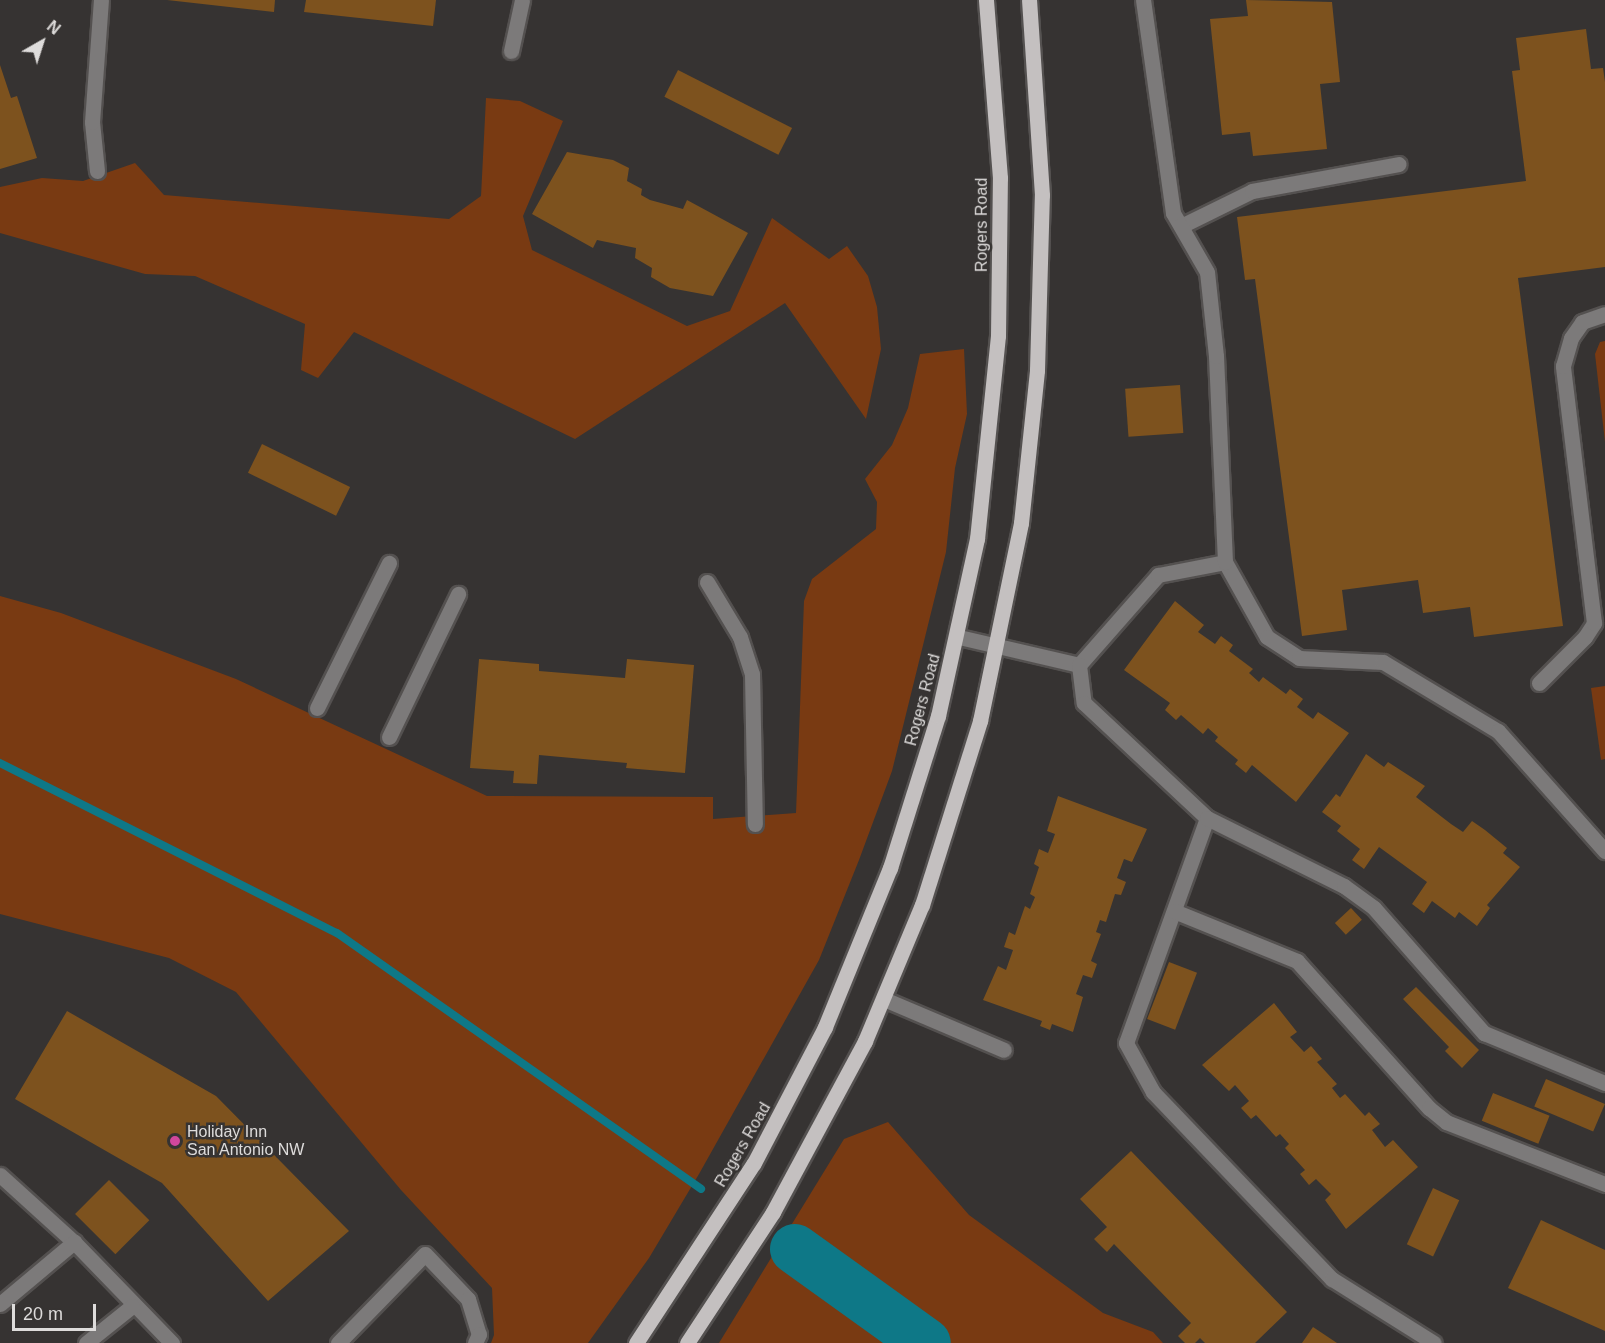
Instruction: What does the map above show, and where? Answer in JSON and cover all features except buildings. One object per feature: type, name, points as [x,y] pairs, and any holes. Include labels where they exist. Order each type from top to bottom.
[{"type":"main road","name":"Rogers Road","points":[[636,1343],[754,1164],[825,1028],[860,949],[905,824],[959,637],[984,492],[999,313],[1000,178],[987,0]]},
{"type":"main road","points":[[687,1343],[799,1168],[884,999],[951,823],[997,646],[1028,472],[1041,311],[1042,195],[1029,0]]},
{"type":"lane","points":[[97,171],[92,122],[101,0]]},
{"type":"lane","points":[[511,51],[522,0]]},
{"type":"lane","points":[[1143,0],[1173,213],[1208,272],[1216,356],[1225,562],[1267,637],[1299,658],[1383,662],[1498,731],[1605,851]]},
{"type":"lane","points":[[1181,226],[1252,191],[1399,164]]},
{"type":"lane","points":[[1539,682],[1585,637],[1594,623],[1563,366],[1571,338],[1582,322],[1605,314]]},
{"type":"lane","points":[[317,708],[389,562]]},
{"type":"lane","points":[[1225,562],[1158,575],[1079,665],[1084,703],[1207,818],[1344,886],[1374,908],[1484,1033],[1605,1083]]},
{"type":"lane","points":[[707,582],[740,637],[752,674],[755,824]]},
{"type":"lane","points":[[389,737],[458,594]]},
{"type":"lane","points":[[959,637],[1079,665]]},
{"type":"lane","points":[[1207,818],[1126,1043],[1153,1092],[1332,1279],[1434,1343]]},
{"type":"lane","points":[[1173,911],[1297,961],[1429,1108],[1446,1122],[1605,1184]]},
{"type":"lane","points":[[884,999],[1004,1050]]},
{"type":"lane","points":[[0,1175],[74,1242],[132,1306],[172,1343]]},
{"type":"lane","points":[[0,1304],[74,1242]]},
{"type":"lane","points":[[338,1343],[425,1254],[468,1299],[479,1334],[475,1343]]},
{"type":"lane","points":[[86,1343],[132,1306]]},
{"type":"shaded area","points":[[486,98],[520,101],[563,121],[523,216],[532,250],[687,326],[730,311],[772,218],[829,259],[847,246],[868,276],[877,307],[881,349],[866,419],[785,303],[575,439],[354,332],[318,378],[301,370],[305,324],[195,276],[145,274],[0,233],[0,187],[42,178],[83,181],[135,163],[164,195],[449,219],[481,196]]},
{"type":"shaded area","points":[[1605,341],[1605,442],[1595,354],[1600,342]]},
{"type":"shaded area","points":[[964,349],[967,414],[955,468],[946,552],[892,771],[859,860],[819,960],[699,1174],[649,1258],[588,1343],[491,1343],[494,1335],[492,1288],[401,1190],[236,992],[169,958],[0,914],[0,596],[61,613],[236,679],[487,796],[713,797],[713,819],[796,813],[804,601],[812,579],[876,529],[877,502],[865,479],[892,445],[908,408],[920,354]]},
{"type":"shaded area","points":[[1605,686],[1605,759],[1601,760],[1591,688]]},
{"type":"shaded area","points":[[888,1122],[969,1215],[1103,1313],[1153,1332],[1163,1343],[719,1343],[844,1139]]},
{"type":"waterway","points":[[0,763],[337,933],[701,1189]]},
{"type":"waterway","points":[[795,1249],[926,1343]]},
{"type":"place","name":"Holiday Inn San Antonio NW","points":[[175,1141]]}]
